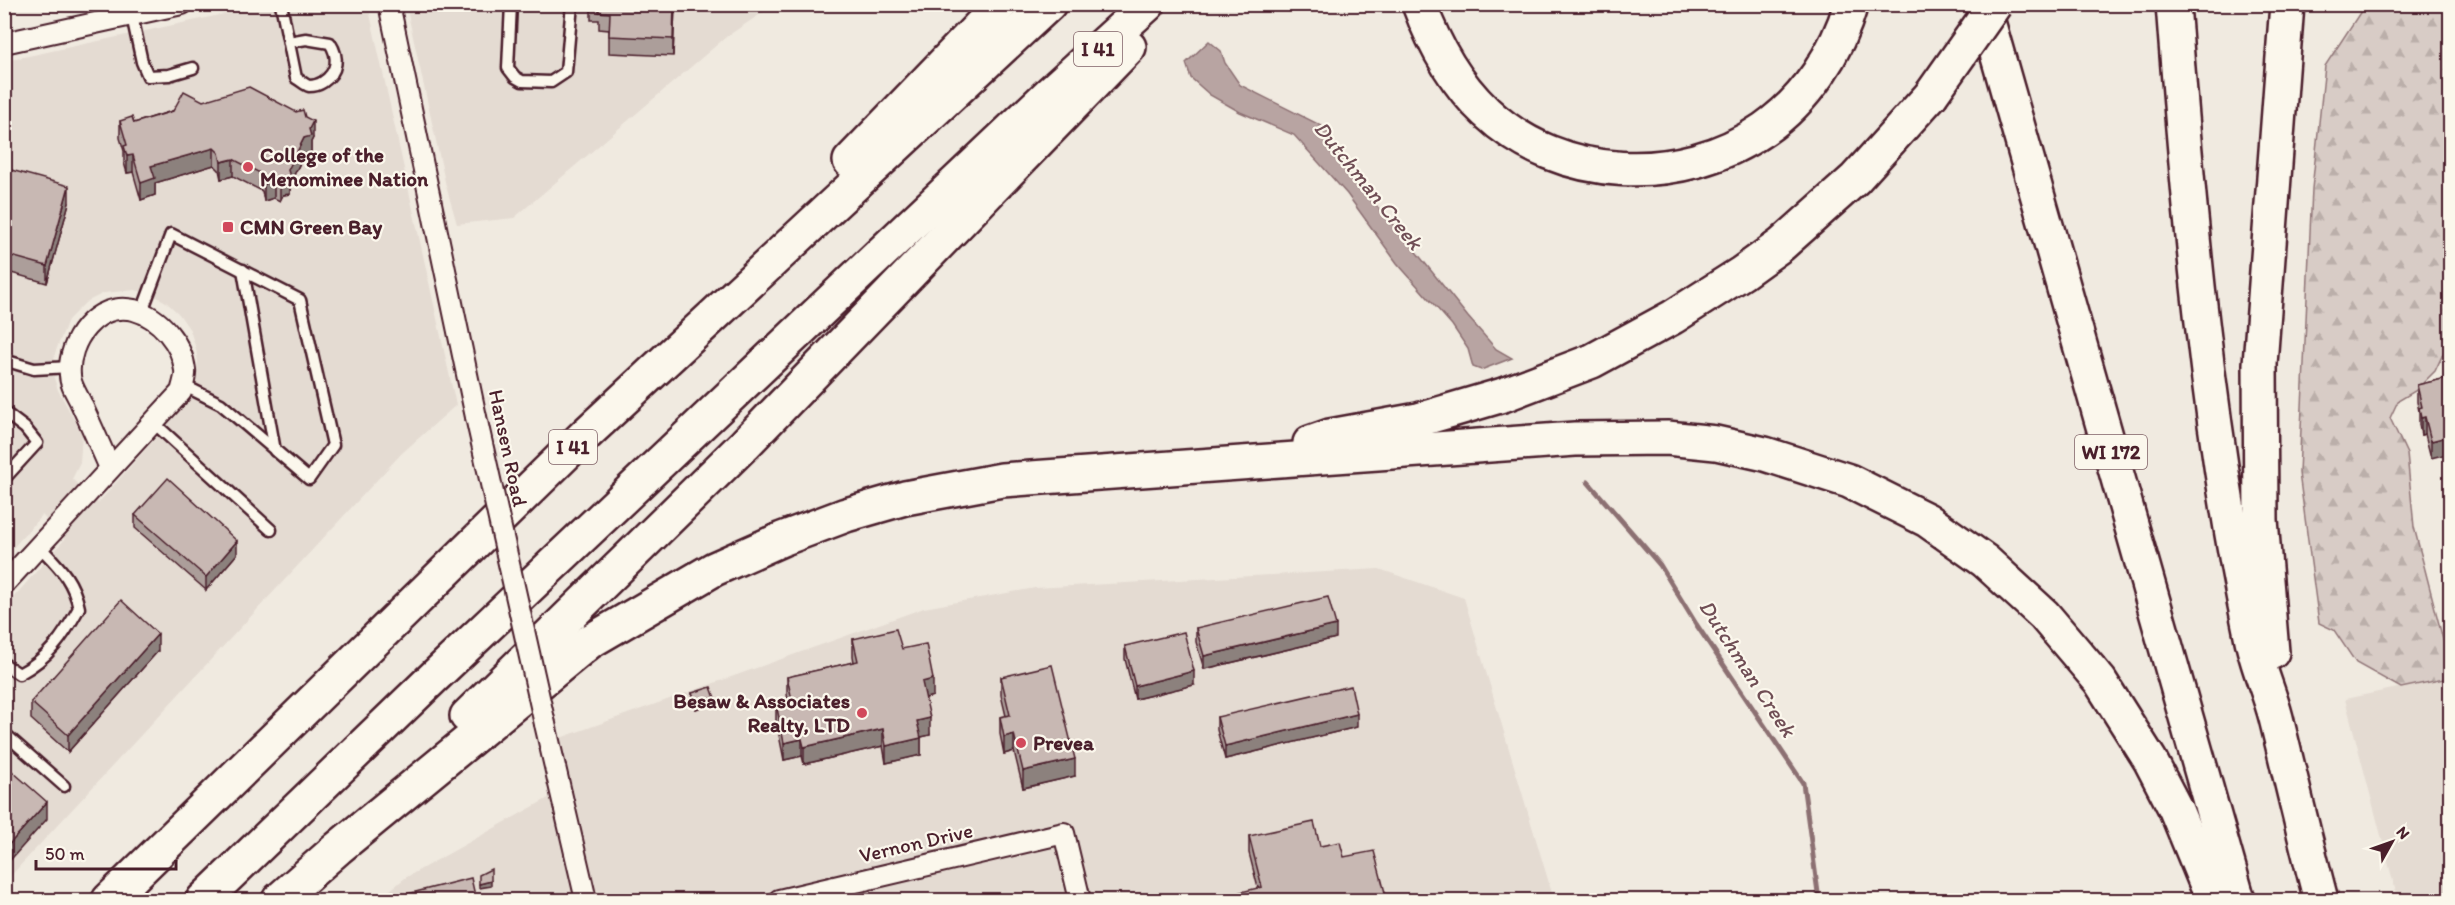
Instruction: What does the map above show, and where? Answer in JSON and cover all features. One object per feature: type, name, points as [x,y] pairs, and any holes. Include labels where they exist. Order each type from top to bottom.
[{"type":"highway","points":[[584,436],[1001,4]]},
{"type":"highway","name":"I 41","points":[[109,900],[584,436],[1049,4]]},
{"type":"highway","name":"I 41","points":[[203,900],[1049,94],[1148,4]]},
{"type":"highway","points":[[338,848],[402,775],[509,676],[745,444],[964,216],[1078,103],[1169,4]]},
{"type":"highway","points":[[1419,4],[1431,35],[1464,89],[1486,112],[1513,134],[1557,156],[1590,166],[1623,169],[1680,166],[1714,156],[1764,130],[1791,106],[1824,67],[1846,22],[1851,4]]},
{"type":"highway","name":"WI 172","points":[[1983,4],[2238,900]]},
{"type":"highway","points":[[1248,463],[1330,436],[1418,420],[1503,395],[1602,356],[1673,317],[1742,273],[1781,244],[1855,179],[1931,95],[1995,4]]},
{"type":"highway","points":[[2173,4],[2186,166],[2222,471],[2251,638],[2276,716],[2291,786],[2321,900]]},
{"type":"highway","points":[[2178,78],[2182,4]]},
{"type":"highway","points":[[2276,716],[2261,520],[2260,364],[2288,4]]},
{"type":"highway","points":[[279,900],[338,848],[589,642],[714,569],[782,539],[846,515],[905,498],[1002,480],[1575,439],[1667,438],[1716,443],[1765,454],[1850,481],[1927,520],[1985,561],[2044,615],[2072,645],[2100,681],[2150,760],[2176,810],[2213,900]]},
{"type":"street","points":[[4,43],[182,4]]},
{"type":"street","name":"Hansen Road","points":[[389,4],[476,417],[586,900]]},
{"type":"street","points":[[4,584],[181,392],[186,371],[177,344],[156,321],[133,310],[112,311],[92,321],[77,338],[70,358],[69,378],[110,468]]},
{"type":"street","name":"Vernon Drive","points":[[779,900],[1064,833],[1080,900]]},
{"type":"lane","points":[[281,4],[296,78],[309,86],[320,84],[331,76],[336,64],[336,52],[330,43],[306,39],[289,42]]},
{"type":"lane","points":[[511,4],[508,68],[515,77],[522,81],[551,82],[566,72],[572,4]]},
{"type":"lane","points":[[132,16],[142,62],[148,76],[169,75],[194,68]]},
{"type":"lane","points":[[141,314],[171,234],[300,300],[333,445],[309,479],[221,404],[183,385]]},
{"type":"lane","points":[[243,270],[275,451]]},
{"type":"lane","points":[[4,360],[34,369],[70,367]]},
{"type":"lane","points":[[4,412],[25,428],[37,443],[4,479]]},
{"type":"lane","points":[[153,422],[271,530]]},
{"type":"lane","points":[[4,664],[19,674],[38,664],[64,635],[79,608],[75,589],[66,575],[39,546]]},
{"type":"lane","points":[[4,733],[64,786]]},
{"type":"shaded area","points":[[267,5],[368,5],[456,405],[401,454],[5,882],[5,607],[65,539],[42,515],[5,557],[5,61]],"holes":[[[135,290],[152,294],[166,302],[179,314],[190,330],[198,362],[196,378],[184,406],[98,503],[72,479],[80,463],[82,434],[58,390],[53,375],[55,353],[68,320],[86,302],[104,293]]]},
{"type":"shaded area","points":[[406,5],[774,5],[726,37],[514,218],[457,224],[446,186]]},
{"type":"shaded area","points":[[1209,41],[1221,51],[1225,63],[1240,85],[1326,128],[1345,166],[1372,201],[1496,349],[1512,358],[1481,370],[1473,367],[1468,349],[1452,325],[1397,263],[1347,194],[1294,135],[1240,112],[1210,95],[1191,78],[1186,63]]},
{"type":"shaded area","points":[[1379,569],[1464,598],[1554,900],[378,900],[405,878],[561,791],[549,742],[924,608],[1035,588]]},
{"type":"shaded area","points":[[2450,677],[2450,900],[2398,900],[2345,699]]},
{"type":"green space","points":[[2365,5],[2450,5],[2450,339],[2435,371],[2415,391],[2398,401],[2390,418],[2407,454],[2414,527],[2448,659],[2449,678],[2401,688],[2356,663],[2334,630],[2319,623],[2299,473],[2312,189],[2325,66]]},
{"type":"building","points":[[599,4],[674,4],[673,39],[609,36],[610,13],[599,12]]},
{"type":"building","points":[[249,87],[296,112],[303,110],[305,117],[313,121],[309,129],[311,136],[304,138],[288,170],[290,177],[283,178],[280,184],[274,181],[264,184],[262,174],[233,159],[221,162],[219,153],[214,148],[151,166],[155,178],[141,183],[133,155],[127,156],[124,146],[127,145],[120,121],[132,117],[134,123],[173,111],[184,91],[203,101]]},
{"type":"building","points":[[4,168],[69,186],[47,266],[4,254]]},
{"type":"building","points":[[2451,377],[2451,436],[2431,441],[2425,417],[2421,418],[2419,408],[2422,407],[2417,385]]},
{"type":"building","points":[[168,478],[237,541],[206,577],[135,515]]},
{"type":"building","points":[[1328,597],[1336,625],[1204,656],[1196,628]]},
{"type":"building","points":[[121,600],[158,634],[68,735],[31,702]]},
{"type":"building","points":[[896,629],[902,649],[926,644],[933,679],[922,682],[930,718],[917,721],[921,738],[886,746],[883,729],[804,747],[802,739],[784,743],[776,703],[792,700],[787,677],[858,661],[853,639]]},
{"type":"building","points":[[1184,632],[1194,671],[1135,686],[1125,646]]},
{"type":"building","points":[[1052,665],[1075,759],[1023,771],[1014,734],[1004,737],[1000,717],[1010,715],[1001,677]]},
{"type":"building","points":[[1351,686],[1357,714],[1225,746],[1217,717]]},
{"type":"building","points":[[711,687],[715,698],[696,704],[692,693]]},
{"type":"building","points":[[4,764],[47,802],[4,850]]},
{"type":"building","points":[[1314,822],[1320,846],[1340,842],[1344,857],[1374,851],[1387,900],[1208,900],[1262,887],[1249,836]]},
{"type":"building","points":[[491,869],[491,881],[479,884],[479,875]]},
{"type":"building","points":[[471,878],[476,900],[388,899]]},
{"type":"waterway","name":"Dutchman Creek","points":[[1588,482],[1660,565],[1696,624],[1803,783],[1819,900]]},
{"type":"place","name":"College of the Menominee Nation","points":[[248,167]]},
{"type":"place","name":"CMN Green Bay","points":[[228,227]]},
{"type":"place","name":"Besaw & Associates Realty, LTD","points":[[862,713]]},
{"type":"place","name":"Prevea","points":[[1021,743]]}]
